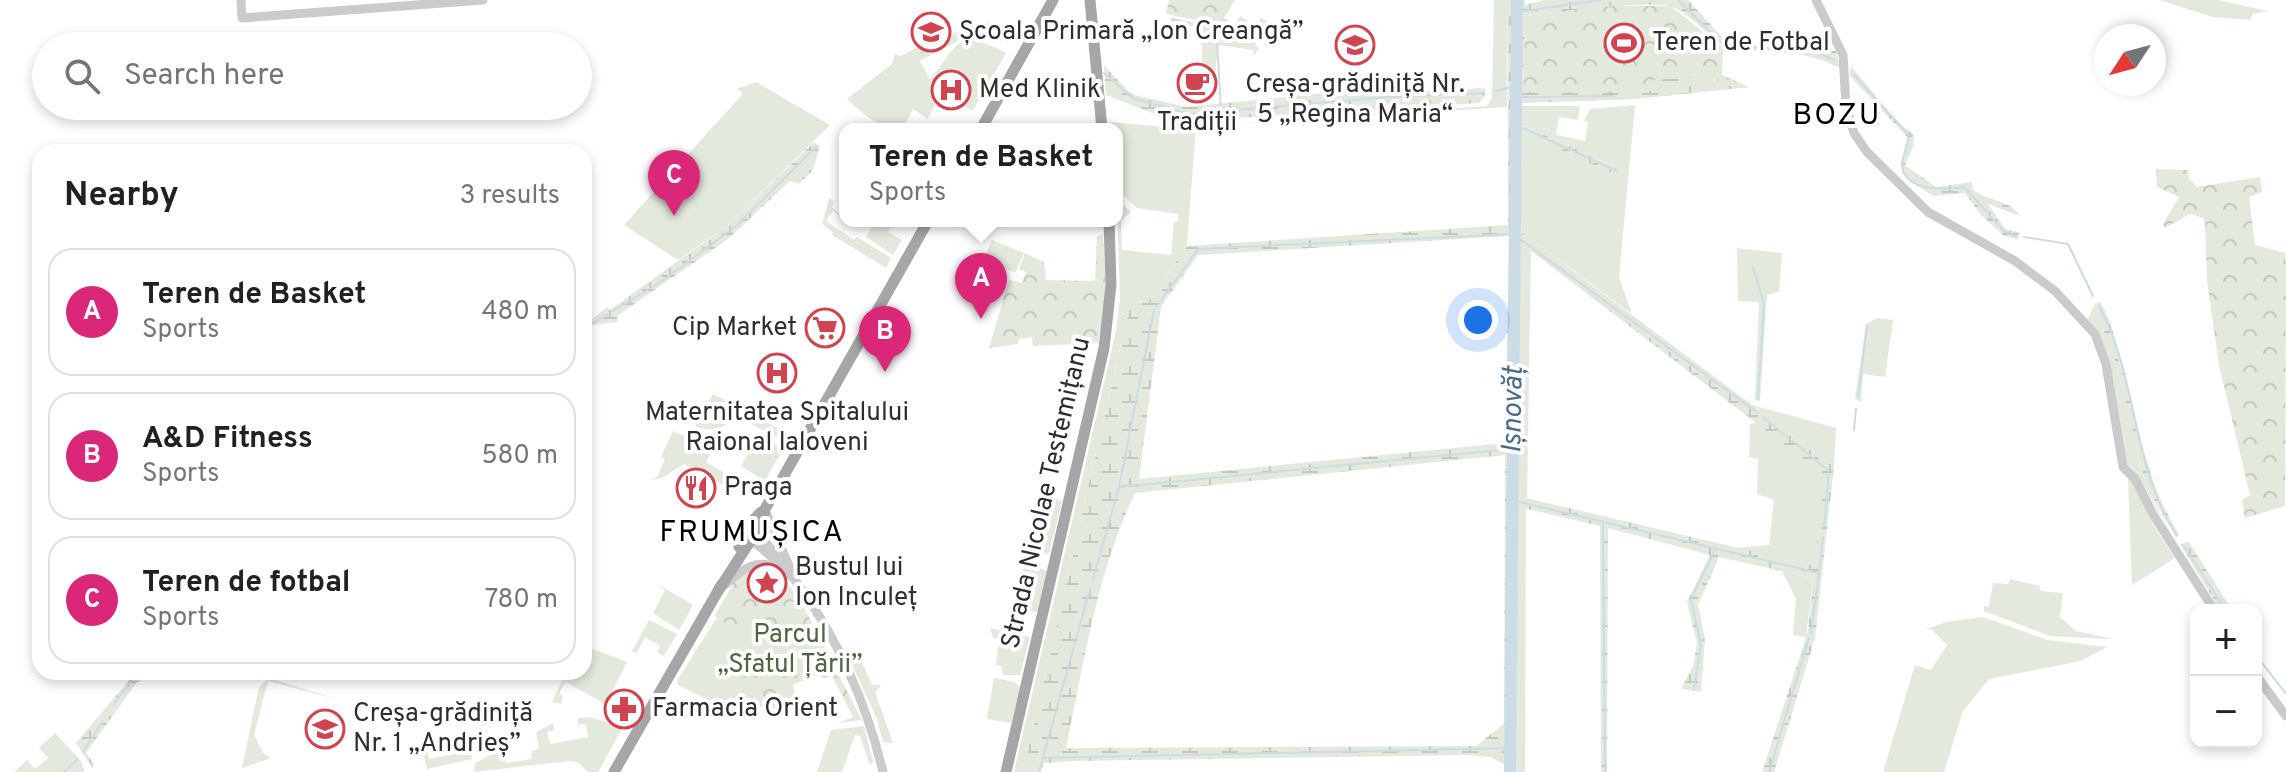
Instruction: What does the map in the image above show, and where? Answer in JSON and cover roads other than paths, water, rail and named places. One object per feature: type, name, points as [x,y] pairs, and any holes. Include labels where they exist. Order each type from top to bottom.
[{"type":"main road","points":[[984,123],[1053,0]]},
{"type":"main road","points":[[1092,2],[1102,123]]},
{"type":"main road","points":[[614,772],[753,534],[925,227]]},
{"type":"main road","name":"Strada Nicolae Testemițanu","points":[[1006,772],[1104,348],[1111,285],[1109,227]]},
{"type":"street","points":[[241,0],[242,18],[483,0]]},
{"type":"street","points":[[1816,0],[1843,55],[1846,106],[1854,133],[1867,152],[1921,206],[2015,261],[2055,291],[2091,329],[2106,364],[2123,467],[2135,479],[2154,516],[2210,604]]},
{"type":"street","points":[[765,509],[794,576],[857,691],[883,772]]},
{"type":"street","points":[[753,534],[794,576]]},
{"type":"street","points":[[718,591],[741,569],[754,564],[774,567],[794,576]]},
{"type":"street","points":[[2257,676],[2286,716]]},
{"type":"waterway","name":"Ișnovăț","points":[[1510,772],[1517,0]]},
{"type":"waterway","points":[[1518,12],[1600,0]]},
{"type":"waterway","points":[[1678,0],[1723,44]]},
{"type":"waterway","points":[[1172,19],[1190,23]]},
{"type":"waterway","points":[[1197,25],[1209,28],[1217,41],[1221,111]]},
{"type":"waterway","points":[[1731,46],[1814,51],[1834,60]]},
{"type":"waterway","points":[[920,53],[939,47]]},
{"type":"waterway","points":[[1104,73],[1133,98],[1188,114],[1389,97],[1484,93]]},
{"type":"waterway","points":[[1853,74],[1909,135],[1902,166],[1910,181],[1927,187],[1964,187],[2005,232],[2015,236]]},
{"type":"waterway","points":[[1495,91],[1516,86]]},
{"type":"waterway","points":[[1515,97],[1613,96]]},
{"type":"waterway","points":[[1514,124],[1617,171]]},
{"type":"waterway","points":[[592,324],[665,279],[736,226],[817,146]]},
{"type":"waterway","points":[[1157,306],[1198,249],[1513,234],[1758,413]]},
{"type":"waterway","points":[[2024,237],[2068,244],[2093,296]]},
{"type":"waterway","points":[[1753,267],[1764,304],[1758,399]]},
{"type":"waterway","points":[[2099,306],[2121,361],[2150,480],[2177,536]]},
{"type":"waterway","points":[[1093,579],[1119,487],[1154,310]]},
{"type":"waterway","points":[[1858,397],[1867,326]]},
{"type":"waterway","points":[[1854,430],[1856,409]]},
{"type":"waterway","points":[[1764,418],[1829,471],[1824,527]]},
{"type":"waterway","points":[[1119,487],[1511,449]]},
{"type":"waterway","points":[[1511,500],[1819,573],[1811,633]]},
{"type":"waterway","points":[[1603,523],[1605,772]]},
{"type":"waterway","points":[[1819,572],[1823,537]]},
{"type":"waterway","points":[[2183,545],[2222,604]]},
{"type":"waterway","points":[[1694,689],[1701,645],[1691,599],[1715,550]]},
{"type":"waterway","points":[[1039,772],[1090,589]]},
{"type":"waterway","points":[[1769,772],[1809,638]]},
{"type":"waterway","points":[[2262,663],[2286,694]]},
{"type":"waterway","points":[[114,704],[132,680]]},
{"type":"waterway","points":[[83,752],[102,722]]},
{"type":"waterway","points":[[1042,758],[1510,748]]},
{"type":"waterway","points":[[64,772],[77,760]]},
{"type":"place","name":"Școala Primară „Ion Creangă”","points":[[931,32]]},
{"type":"place","name":"Teren de Fotbal","points":[[1624,43]]},
{"type":"place","name":"Creșa-grădiniță Nr. 5 „Regina Maria“","points":[[1355,45]]},
{"type":"place","name":"Tradiții","points":[[1197,83]]},
{"type":"place","name":"Med Klinik","points":[[951,90]]},
{"type":"place","name":"Teren de fotbal","points":[[674,216]]},
{"type":"place","name":"Teren de Basket","points":[[981,319]]},
{"type":"place","name":"Cip Market","points":[[825,328]]},
{"type":"place","name":"A&D Fitness","points":[[885,372]]},
{"type":"place","name":"Maternitatea Spitalului Raional Ialoveni","points":[[777,373]]},
{"type":"place","name":"Praga","points":[[696,488]]},
{"type":"place","name":"Bustul lui Ion Inculeț","points":[[767,583]]},
{"type":"place","name":"Farmacia Orient","points":[[624,709]]},
{"type":"place","name":"Creșa-grădiniță Nr. 1 „Andrieș”","points":[[325,729]]},
{"type":"district","name":"BOZU","points":[[1837,116]]},
{"type":"district","name":"FRUMUȘICA","points":[[752,533]]},
{"type":"park label","name":"Parcul „Sfatul Țării”","points":[[790,650]]}]
